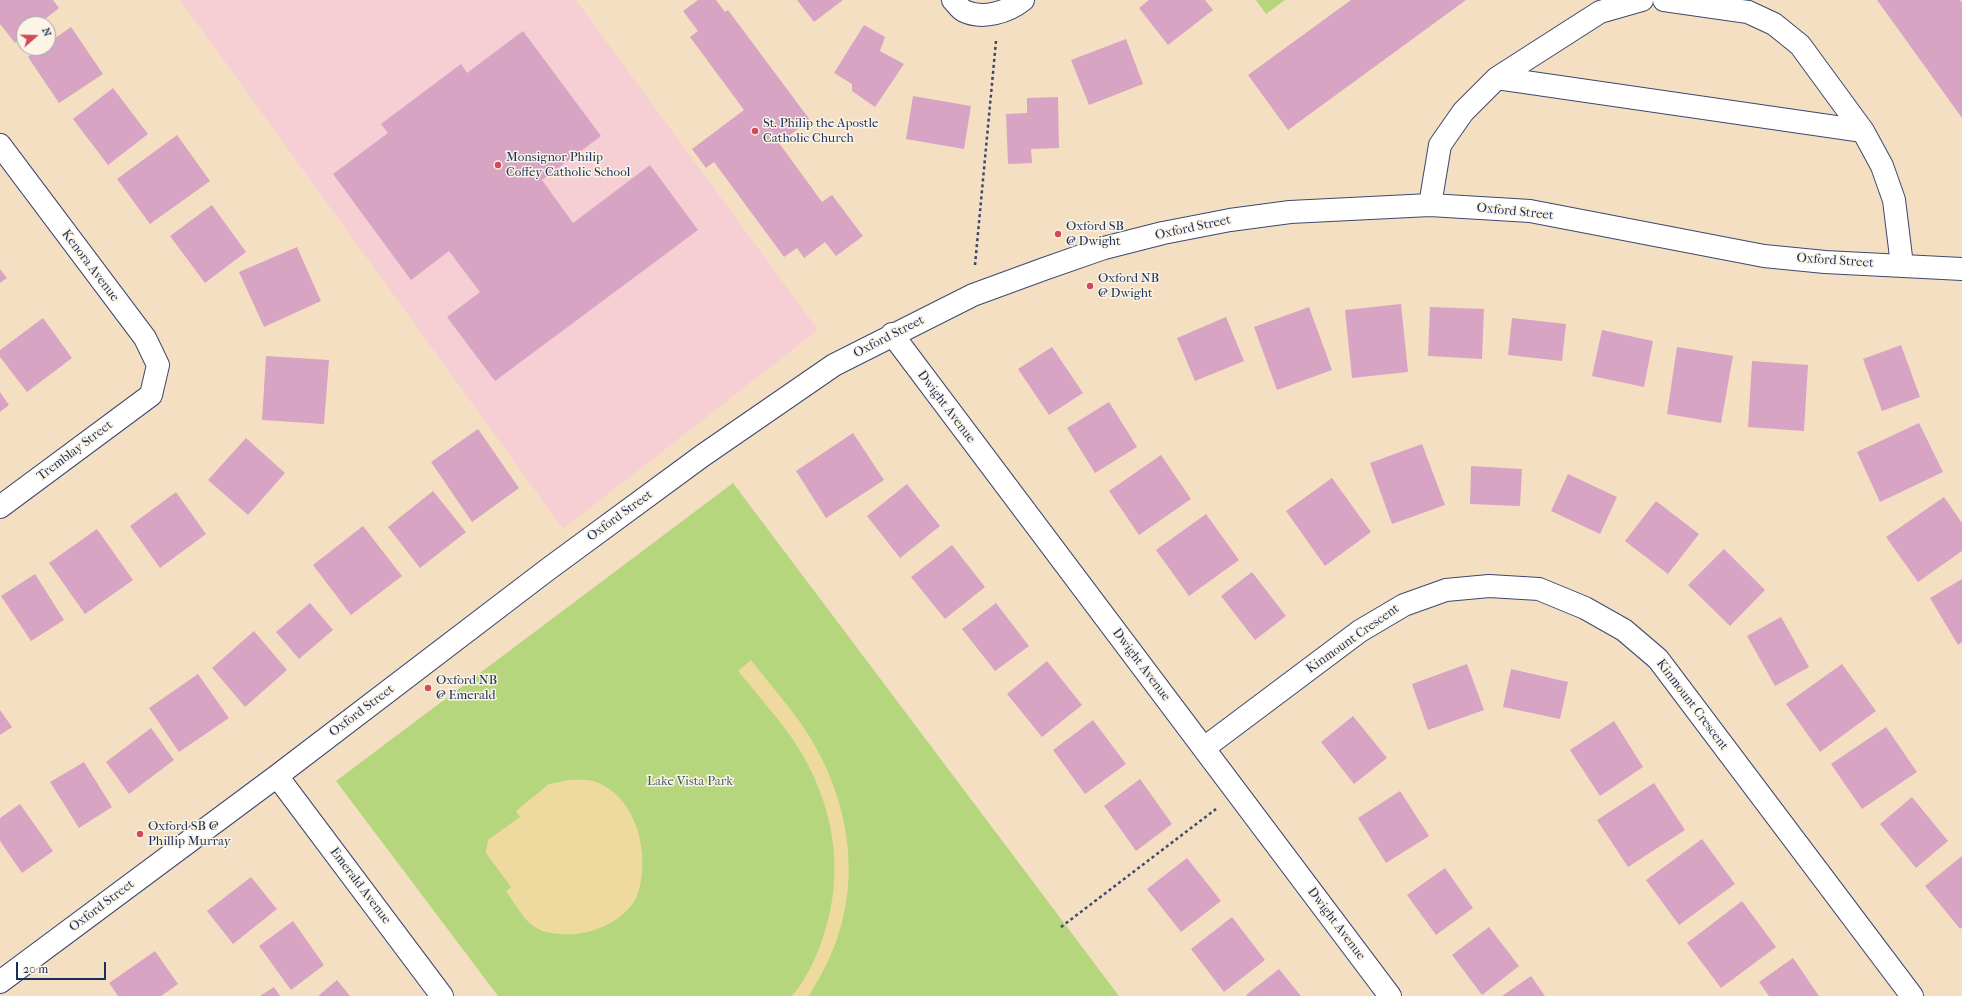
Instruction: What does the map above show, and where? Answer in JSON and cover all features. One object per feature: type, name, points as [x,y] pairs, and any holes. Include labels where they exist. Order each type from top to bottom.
[{"type":"street","points":[[953,0],[964,11],[982,15],[998,12],[1014,6],[1023,0]]},
{"type":"street","points":[[1430,205],[1440,145],[1463,112],[1496,78],[1600,12],[1642,0]]},
{"type":"street","points":[[1664,0],[1748,12],[1774,24],[1800,45],[1863,131],[1882,166],[1894,200],[1902,265]]},
{"type":"street","points":[[1496,78],[1863,131]]},
{"type":"street","name":"Kenora Avenue","points":[[0,145],[145,338],[158,365],[151,394]]},
{"type":"street","name":"Oxford Street","points":[[0,982],[277,776],[547,570],[702,456],[834,365],[892,334],[972,295],[1104,248],[1163,233],[1230,220],[1290,212],[1430,205],[1530,211],[1764,256],[1825,262],[1962,269]]},
{"type":"street","name":"Dwight Avenue","points":[[892,334],[1390,996]]},
{"type":"street","name":"Tremblay Street","points":[[0,507],[151,394]]},
{"type":"street","name":"Kinmount Crescent","points":[[1204,748],[1360,631],[1404,605],[1446,590],[1489,586],[1539,589],[1585,608],[1624,630],[1658,659],[1912,996]]},
{"type":"street","name":"Emerald Avenue","points":[[277,776],[442,996]]},
{"type":"street","points":[[0,990],[5,996]]},
{"type":"path","points":[[972,295],[998,12]]},
{"type":"path","points":[[1061,927],[1237,793]]},
{"type":"shaded area","name":"Monsignor Philip Coffey Catholic School","points":[[180,0],[576,0],[818,330],[563,529]]},
{"type":"green space","points":[[1256,0],[1285,0],[1266,14]]},
{"type":"green space","name":"Lake Vista Park","points":[[733,483],[1119,996],[498,996],[336,781]]},
{"type":"sand","points":[[751,660],[802,725],[817,749],[839,802],[845,829],[848,857],[848,886],[844,914],[836,942],[824,970],[809,996],[792,996],[804,979],[814,960],[828,920],[833,896],[835,872],[830,823],[814,777],[803,755],[783,726],[738,671]]},
{"type":"sand","points":[[569,780],[586,780],[596,782],[608,788],[619,797],[634,820],[641,846],[642,860],[640,888],[636,899],[629,909],[615,920],[600,928],[575,934],[552,933],[536,928],[532,925],[521,913],[506,891],[511,887],[486,853],[488,840],[520,817],[516,811],[549,784]]},
{"type":"building","points":[[0,0],[53,0],[59,8],[49,16],[16,16],[15,43],[0,24]]},
{"type":"building","name":"St. Philip the Apostle Catholic Church","points":[[698,0],[716,0],[725,12],[728,10],[810,120],[779,143],[822,202],[832,195],[863,236],[836,256],[825,242],[804,258],[797,248],[784,257],[714,162],[706,168],[692,149],[744,110],[690,37],[698,31],[683,11]]},
{"type":"building","points":[[797,0],[843,0],[814,22]]},
{"type":"building","points":[[1149,0],[1205,0],[1213,10],[1168,45],[1139,8]]},
{"type":"building","points":[[1351,0],[1466,0],[1288,130],[1248,75]]},
{"type":"building","points":[[1877,0],[1960,0],[1962,3],[1962,118]]},
{"type":"building","points":[[864,25],[885,37],[880,51],[904,64],[875,107],[852,91],[852,84],[834,73]]},
{"type":"building","points":[[71,27],[103,74],[59,103],[28,57],[56,56],[56,37]]},
{"type":"building","points":[[523,31],[601,136],[542,180],[573,223],[650,165],[698,230],[495,381],[447,317],[480,292],[449,251],[411,280],[333,174],[388,133],[381,124],[461,64],[467,73]]},
{"type":"building","points":[[1126,39],[1143,84],[1089,105],[1071,60]]},
{"type":"building","points":[[113,88],[148,134],[108,165],[73,119]]},
{"type":"building","points":[[913,96],[971,106],[964,149],[906,139]]},
{"type":"building","points":[[1058,97],[1059,148],[1031,149],[1032,163],[1008,164],[1006,114],[1027,113],[1027,98]]},
{"type":"building","points":[[177,135],[210,181],[150,224],[117,179]]},
{"type":"building","points":[[212,205],[246,252],[205,283],[170,236]]},
{"type":"building","points":[[297,247],[321,301],[264,327],[239,272]]},
{"type":"building","points":[[0,269],[7,278],[0,283]]},
{"type":"building","points":[[1401,304],[1408,372],[1352,378],[1345,310]]},
{"type":"building","points":[[1309,307],[1332,370],[1277,390],[1254,327]]},
{"type":"building","points":[[1430,307],[1484,309],[1482,359],[1428,356]]},
{"type":"building","points":[[1226,317],[1244,361],[1195,381],[1177,338]]},
{"type":"building","points":[[43,318],[72,358],[27,392],[0,357],[0,350]]},
{"type":"building","points":[[1512,318],[1566,324],[1562,361],[1508,355]]},
{"type":"building","points":[[1602,330],[1653,341],[1644,387],[1592,376]]},
{"type":"building","points":[[1901,345],[1920,397],[1882,411],[1863,359]]},
{"type":"building","points":[[1052,347],[1083,393],[1049,415],[1018,369]]},
{"type":"building","points":[[1677,347],[1733,356],[1721,423],[1667,414]]},
{"type":"building","points":[[266,356],[329,360],[324,424],[262,420]]},
{"type":"building","points":[[1752,361],[1808,365],[1804,431],[1748,427]]},
{"type":"building","points":[[0,392],[9,405],[0,412]]},
{"type":"building","points":[[1109,402],[1137,447],[1095,473],[1067,428]]},
{"type":"building","points":[[1919,423],[1943,472],[1880,502],[1857,452]]},
{"type":"building","points":[[478,429],[519,488],[472,522],[431,462]]},
{"type":"building","points":[[853,433],[884,480],[826,518],[796,471]]},
{"type":"building","points":[[246,438],[285,473],[248,515],[208,480]]},
{"type":"building","points":[[1422,444],[1445,505],[1392,524],[1370,463]]},
{"type":"building","points":[[1161,455],[1191,499],[1139,535],[1109,491]]},
{"type":"building","points":[[1471,466],[1522,469],[1520,506],[1470,504]]},
{"type":"building","points":[[1568,474],[1617,497],[1600,534],[1551,511]]},
{"type":"building","points":[[1332,478],[1371,532],[1325,566],[1286,511]]},
{"type":"building","points":[[907,484],[940,526],[900,558],[867,516]]},
{"type":"building","points":[[433,491],[466,532],[420,568],[388,527]]},
{"type":"building","points":[[176,492],[206,534],[160,568],[130,526]]},
{"type":"building","points":[[1944,497],[1962,523],[1962,551],[1918,582],[1886,537]]},
{"type":"building","points":[[1656,501],[1699,534],[1668,574],[1625,541]]},
{"type":"building","points":[[1206,514],[1239,560],[1189,596],[1156,550]]},
{"type":"building","points":[[363,526],[402,576],[351,615],[313,565]]},
{"type":"building","points":[[97,529],[133,580],[85,614],[49,563]]},
{"type":"building","points":[[952,545],[985,587],[945,619],[911,577]]},
{"type":"building","points":[[1724,549],[1765,590],[1730,626],[1688,585]]},
{"type":"building","points":[[1252,572],[1286,616],[1255,640],[1221,596]]},
{"type":"building","points":[[35,574],[64,620],[31,641],[1,596]]},
{"type":"building","points":[[1962,579],[1962,642],[1958,645],[1930,598]]},
{"type":"building","points":[[310,603],[333,630],[299,659],[276,632]]},
{"type":"building","points":[[996,603],[1029,646],[995,671],[962,629]]},
{"type":"building","points":[[1781,617],[1809,667],[1775,686],[1747,636]]},
{"type":"building","points":[[254,631],[287,670],[245,707],[212,668]]},
{"type":"building","points":[[1047,661],[1082,705],[1042,737],[1007,694]]},
{"type":"building","points":[[1467,664],[1484,710],[1428,730],[1412,684]]},
{"type":"building","points":[[1842,664],[1876,711],[1820,752],[1786,704]]},
{"type":"building","points":[[1511,669],[1568,682],[1560,719],[1503,707]]},
{"type":"building","points":[[198,674],[229,718],[179,752],[149,708]]},
{"type":"building","points":[[0,710],[12,727],[0,735]]},
{"type":"building","points":[[1353,716],[1387,758],[1354,784],[1321,742]]},
{"type":"building","points":[[1093,720],[1126,764],[1085,794],[1053,750]]},
{"type":"building","points":[[1614,721],[1643,767],[1600,796],[1570,750]]},
{"type":"building","points":[[1886,727],[1917,772],[1862,809],[1831,764]]},
{"type":"building","points":[[151,728],[174,760],[129,794],[106,762]]},
{"type":"building","points":[[84,762],[112,807],[79,828],[50,782]]},
{"type":"building","points":[[1140,779],[1172,824],[1136,851],[1104,806]]},
{"type":"building","points":[[1654,783],[1685,830],[1628,867],[1597,820]]},
{"type":"building","points":[[1400,791],[1429,836],[1386,863],[1358,818]]},
{"type":"building","points":[[1912,797],[1948,841],[1916,868],[1880,824]]},
{"type":"building","points":[[20,804],[53,851],[22,873],[0,841],[0,818]]},
{"type":"building","points":[[1702,839],[1735,884],[1679,925],[1646,880]]},
{"type":"building","points":[[1962,856],[1962,927],[1960,929],[1925,886]]},
{"type":"building","points":[[1187,858],[1221,901],[1181,932],[1147,889]]},
{"type":"building","points":[[1445,868],[1473,908],[1436,935],[1407,895]]},
{"type":"building","points":[[251,877],[277,909],[233,944],[207,911]]},
{"type":"building","points":[[1742,901],[1776,947],[1721,988],[1687,943]]},
{"type":"building","points":[[1232,917],[1265,960],[1224,992],[1191,949]]},
{"type":"building","points":[[293,921],[324,965],[291,990],[259,946]]},
{"type":"building","points":[[1489,927],[1519,966],[1482,995],[1452,955]]},
{"type":"building","points":[[155,951],[178,984],[161,996],[118,996],[109,983]]},
{"type":"building","points":[[1793,958],[1819,996],[1769,996],[1759,982]]},
{"type":"building","points":[[1279,969],[1301,996],[1246,995]]},
{"type":"building","points":[[1531,976],[1545,996],[1502,996]]},
{"type":"building","points":[[337,980],[350,996],[318,996]]},
{"type":"building","points":[[274,987],[280,996],[260,996]]},
{"type":"place","name":"St. Philip the Apostle Catholic Church","points":[[755,131]]},
{"type":"place","name":"Monsignor Philip Coffey Catholic School","points":[[498,165]]},
{"type":"place","name":"Oxford SB @ Dwight","points":[[1058,234]]},
{"type":"place","name":"Oxford NB @ Dwight","points":[[1090,286]]},
{"type":"place","name":"Oxford NB @ Emerald","points":[[428,688]]},
{"type":"place","name":"Oxford SB @ Phillip Murray","points":[[140,834]]}]
